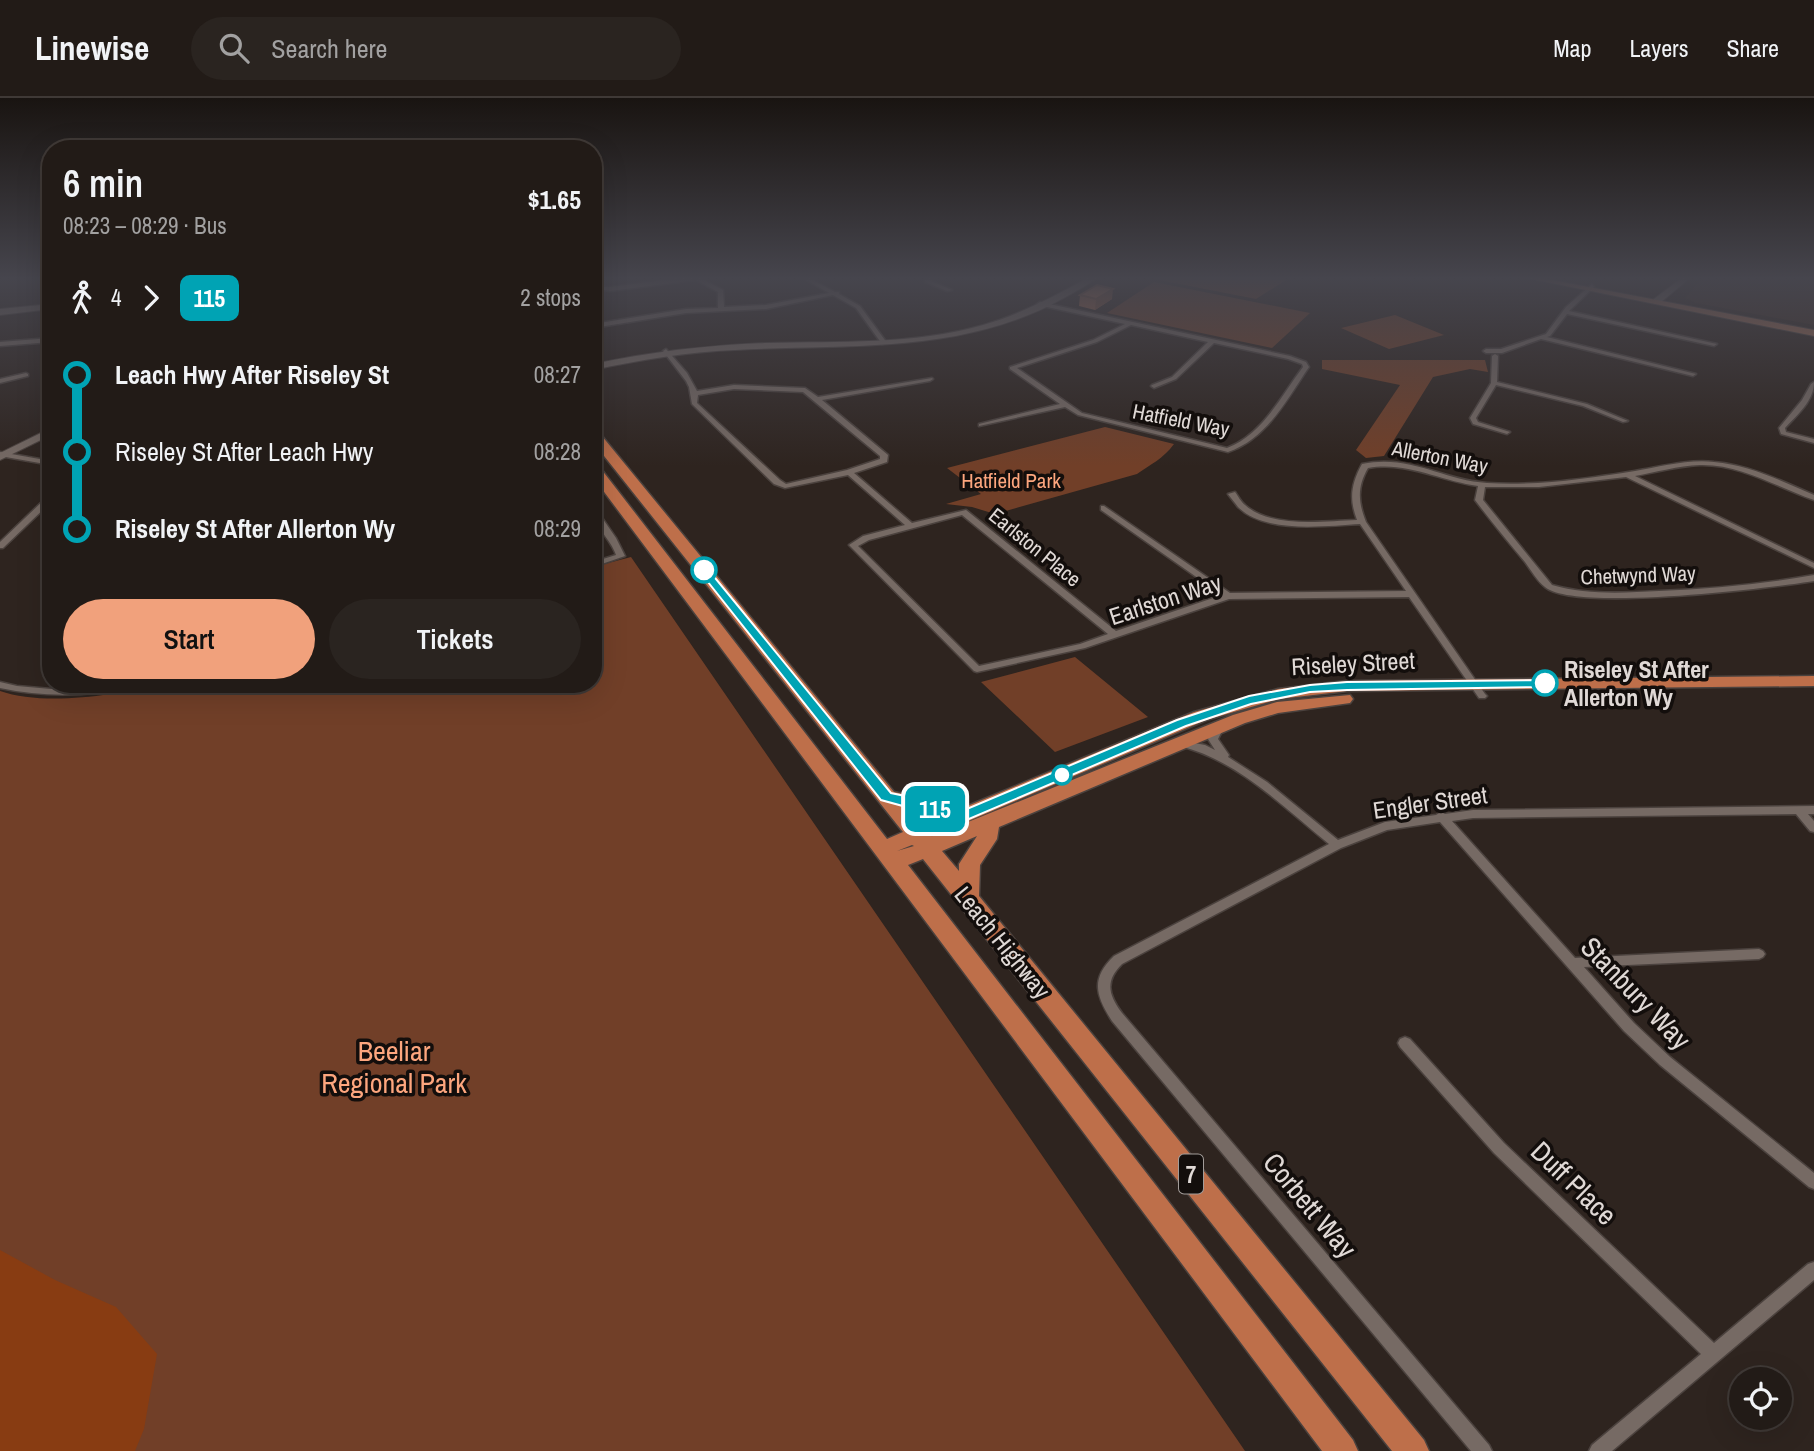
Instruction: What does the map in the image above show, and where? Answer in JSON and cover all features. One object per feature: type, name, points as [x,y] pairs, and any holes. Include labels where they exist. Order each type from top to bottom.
[{"type":"highway","name":"Leach Highway","points":[[602,444],[1413,1451]]},
{"type":"highway","points":[[613,457],[610,466],[638,504],[622,506]]},
{"type":"highway","name":"Leach Highway","points":[[602,480],[1342,1451]]},
{"type":"highway","points":[[644,537],[671,530]]},
{"type":"highway","name":"Riseley Street","points":[[888,856],[923,842],[989,824],[1219,727],[1277,708],[1327,700],[1478,690],[1814,681]]},
{"type":"highway","name":"Riseley Street","points":[[923,842],[969,814],[1181,723],[1249,700],[1334,687],[1814,694]]},
{"type":"highway","points":[[886,797],[932,809],[969,814]]},
{"type":"highway","points":[[968,898],[970,864],[987,839],[989,824]]},
{"type":"street","points":[[602,365],[734,347],[896,340]]},
{"type":"street","name":"Hatfield Way","points":[[1097,340],[1012,368],[1063,405],[1102,421],[1214,448],[1236,448],[1261,427],[1306,367],[1304,363],[1290,358],[1204,340]]},
{"type":"street","points":[[1507,432],[1489,429],[1475,423],[1473,418],[1494,383],[1498,353],[1536,340]]},
{"type":"street","points":[[1551,340],[1693,374]]},
{"type":"street","points":[[1696,340],[1714,344]]},
{"type":"street","points":[[0,344],[42,341]]},
{"type":"street","points":[[1154,386],[1174,378],[1212,342]]},
{"type":"street","points":[[673,354],[696,393],[694,403],[777,482],[796,485],[879,464],[884,460],[884,455],[818,399],[797,387],[734,387],[696,393]]},
{"type":"street","points":[[0,386],[4,381],[26,375]]},
{"type":"street","points":[[818,399],[930,379]]},
{"type":"street","points":[[1494,383],[1585,405],[1624,421]]},
{"type":"street","points":[[1814,384],[1805,401],[1782,428],[1793,437],[1814,441]]},
{"type":"street","points":[[1805,401],[1814,403]]},
{"type":"street","points":[[981,425],[1063,405]]},
{"type":"street","points":[[5,454],[42,436]]},
{"type":"street","points":[[5,454],[42,461]]},
{"type":"street","name":"Allerton Way","points":[[1478,690],[1362,522],[1353,500],[1354,483],[1365,466],[1388,463],[1482,485],[1531,486],[1699,463],[1721,463],[1762,474],[1814,498]]},
{"type":"street","points":[[849,472],[909,525]]},
{"type":"street","points":[[1628,474],[1814,566]]},
{"type":"street","name":"Chetwynd Way","points":[[1482,485],[1479,500],[1549,587],[1559,593],[1595,596],[1725,590],[1814,579]]},
{"type":"street","points":[[1232,494],[1237,502],[1272,523],[1362,522]]},
{"type":"street","points":[[0,546],[42,506]]},
{"type":"street","points":[[1104,508],[1228,596]]},
{"type":"street","name":"Earlston Place","points":[[977,669],[855,548],[855,542],[962,512],[1115,635]]},
{"type":"street","points":[[602,526],[617,542],[621,556],[602,562]]},
{"type":"street","name":"Earlston Way","points":[[977,669],[1056,652],[1115,635],[1228,596],[1411,594]]},
{"type":"street","points":[[0,685],[18,690],[42,691]]},
{"type":"street","points":[[1219,727],[1213,736],[1215,745],[1233,765]]},
{"type":"street","points":[[1180,743],[1195,744],[1233,765],[1337,845]]},
{"type":"street","points":[[1799,810],[1814,828]]},
{"type":"street","name":"Engler Street","points":[[1103,989],[1106,974],[1118,960],[1337,845],[1385,826],[1441,817],[1508,813],[1814,810]]},
{"type":"street","name":"Stanbury Way","points":[[1441,817],[1629,1027],[1665,1061],[1814,1182]]},
{"type":"street","points":[[1573,963],[1759,954]]},
{"type":"street","name":"Corbett Way","points":[[1103,989],[1117,1017],[1483,1451]]},
{"type":"street","name":"Duff Place","points":[[1405,1043],[1499,1148],[1713,1354]]},
{"type":"street","points":[[1598,1451],[1814,1270]]},
{"type":"green space","points":[[1235,340],[1281,340],[1272,348]]},
{"type":"green space","points":[[1369,340],[1424,340],[1389,349]]},
{"type":"green space","points":[[1322,360],[1485,360],[1488,372],[1470,369],[1433,377],[1384,456],[1366,458],[1356,450],[1400,385],[1322,369]]},
{"type":"green space","name":"Hatfield Park","points":[[1105,427],[1174,444],[1137,474],[995,514],[972,507],[946,504],[981,494],[947,468]]},
{"type":"green space","name":"Beeliar Regional Park","points":[[631,557],[1245,1451],[0,1451],[0,691],[57,699],[115,693],[602,693],[602,565]]},
{"type":"green space","points":[[1075,657],[1148,717],[1055,752],[981,682]]},
{"type":"shaded area","points":[[0,1250],[55,1280],[116,1307],[157,1354],[144,1429],[135,1451],[0,1451]]},
{"type":"bus line","name":"115","points":[[704,570],[886,797],[926,808],[969,814],[1181,723],[1249,700],[1310,689],[1347,686],[1545,683]]},
{"type":"place","name":"Riseley St After Allerton Wy","points":[[1545,683]]}]
